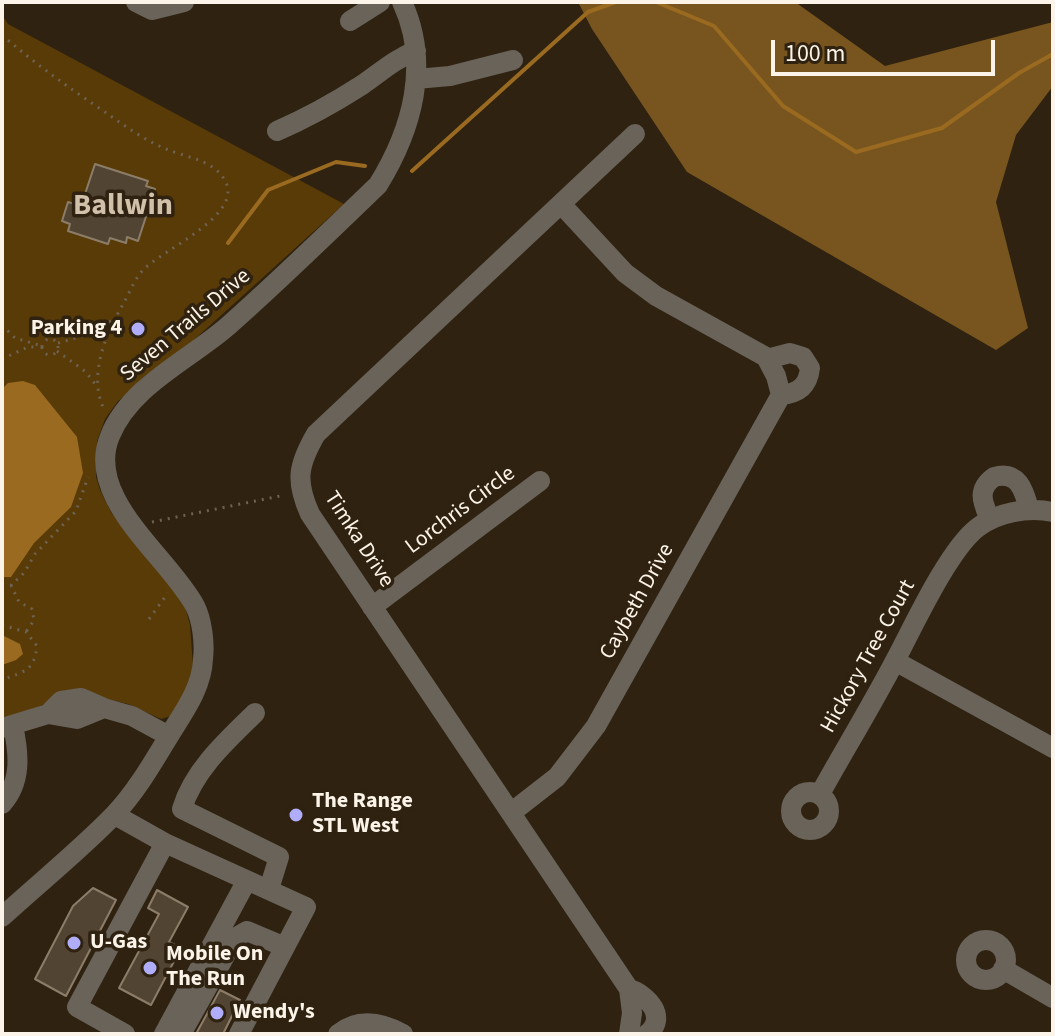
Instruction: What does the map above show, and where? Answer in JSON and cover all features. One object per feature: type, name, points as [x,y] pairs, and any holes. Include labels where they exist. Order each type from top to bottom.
[{"type":"street","points":[[136,2],[152,10],[184,2]]},
{"type":"street","points":[[350,21],[380,2]]},
{"type":"street","name":"Seven Trails Drive","points":[[2,917],[115,815],[145,775],[191,700],[204,659],[196,609],[171,570],[117,504],[107,484],[104,463],[109,438],[124,409],[225,328],[378,185],[396,157],[411,116],[416,79],[411,20],[402,2]]},
{"type":"street","points":[[277,131],[325,109],[382,69],[416,51]]},
{"type":"street","points":[[416,79],[450,76],[513,60]]},
{"type":"street","name":"Timka Drive","points":[[635,134],[316,434],[301,463],[299,480],[310,514],[629,989],[649,999],[656,1011],[656,1023],[647,1034]]},
{"type":"street","name":"Caybeth Drive","points":[[512,812],[557,777],[596,726],[781,395],[800,390],[809,381],[810,368],[803,357],[790,353],[767,359],[656,296],[625,273],[561,204]]},
{"type":"street","points":[[767,359],[781,395]]},
{"type":"street","points":[[1029,509],[1024,491],[1015,479],[1001,475],[987,481],[981,495],[990,520],[1029,509],[1053,512]]},
{"type":"street","name":"Lorchris Circle","points":[[372,607],[540,481]]},
{"type":"street","name":"Hickory Tree Court","points":[[820,794],[961,544],[990,520]]},
{"type":"street","points":[[895,661],[1053,748]]},
{"type":"street","points":[[2,804],[16,779],[18,759],[7,727],[48,714],[61,701],[72,697],[93,702],[132,716],[169,736]]},
{"type":"street","points":[[255,713],[226,741],[188,790],[182,809],[279,857],[269,889]]},
{"type":"street","points":[[115,815],[165,843],[306,907],[239,1034]]},
{"type":"street","points":[[125,1034],[77,1007],[165,843]]},
{"type":"street","points":[[164,1034],[246,882]]},
{"type":"street","points":[[181,1034],[235,938],[247,931],[285,947]]},
{"type":"street","points":[[1003,969],[1053,998]]},
{"type":"street","points":[[629,989],[632,1013],[629,1034]]},
{"type":"street","points":[[338,1034],[346,1028],[365,1023],[377,1023],[403,1034]]},
{"type":"path","points":[[2,35],[55,78],[149,142],[216,169],[229,188],[229,197],[223,208],[207,224],[142,271],[104,338],[98,388]]},
{"type":"path","points":[[2,244],[2,266]]},
{"type":"path","points":[[42,346],[50,338],[58,343],[90,334],[113,320]]},
{"type":"path","points":[[2,325],[15,338],[42,346],[48,355],[57,351]]},
{"type":"path","points":[[57,351],[58,343]]},
{"type":"path","points":[[2,359],[28,347],[42,346]]},
{"type":"path","points":[[57,351],[86,372],[98,388],[104,410]]},
{"type":"path","points":[[2,586],[11,585],[24,573],[35,554],[76,511],[88,477]]},
{"type":"path","points":[[147,518],[152,522],[167,520],[285,495]]},
{"type":"path","points":[[11,585],[19,602],[32,609],[34,620],[26,632]]},
{"type":"path","points":[[149,619],[169,591]]},
{"type":"path","points":[[2,625],[26,632],[37,646],[29,670],[2,680]]},
{"type":"shaded area","points":[[578,2],[795,2],[885,66],[1053,22],[1053,86],[1016,135],[996,202],[1028,328],[996,350],[687,172],[592,29]]},
{"type":"shaded area","points":[[2,15],[8,24],[344,204],[175,357],[118,401],[105,419],[97,441],[96,477],[111,512],[170,585],[185,607],[190,625],[193,666],[187,689],[171,716],[161,719],[128,704],[95,696],[50,701],[33,710],[2,718]]},
{"type":"shaded area","points":[[23,381],[35,385],[77,437],[83,473],[71,507],[34,543],[11,577],[2,577],[2,389],[8,383]]},
{"type":"shaded area","points":[[2,635],[20,644],[23,654],[2,665]]},
{"type":"building","points":[[95,164],[148,181],[146,186],[155,189],[138,241],[127,237],[126,243],[110,238],[108,244],[68,231],[70,224],[62,221],[68,202],[81,206]]},
{"type":"building","name":"U-Gas","points":[[93,888],[116,900],[66,996],[35,979],[73,906]]},
{"type":"building","name":"Mobile On The Run","points":[[157,890],[188,907],[169,942],[181,948],[151,1005],[119,988],[159,914],[148,908]]},
{"type":"building","name":"Wendy's","points":[[220,990],[240,1000],[223,1034],[196,1034]]},
{"type":"waterway","points":[[412,171],[588,12],[616,2]]},
{"type":"waterway","points":[[656,2],[714,26],[783,106],[856,152],[942,128],[1019,73],[1053,54]]},
{"type":"waterway","points":[[228,243],[268,190],[336,162],[365,166]]},
{"type":"place","name":"Parking 4","points":[[138,329]]},
{"type":"place","name":"The Range STL West","points":[[296,815]]},
{"type":"place","name":"U-Gas","points":[[74,943]]},
{"type":"place","name":"Mobile On The Run","points":[[150,968]]},
{"type":"place","name":"Wendy's","points":[[217,1013]]},
{"type":"district","name":"Ballwin","points":[[123,207]]}]
